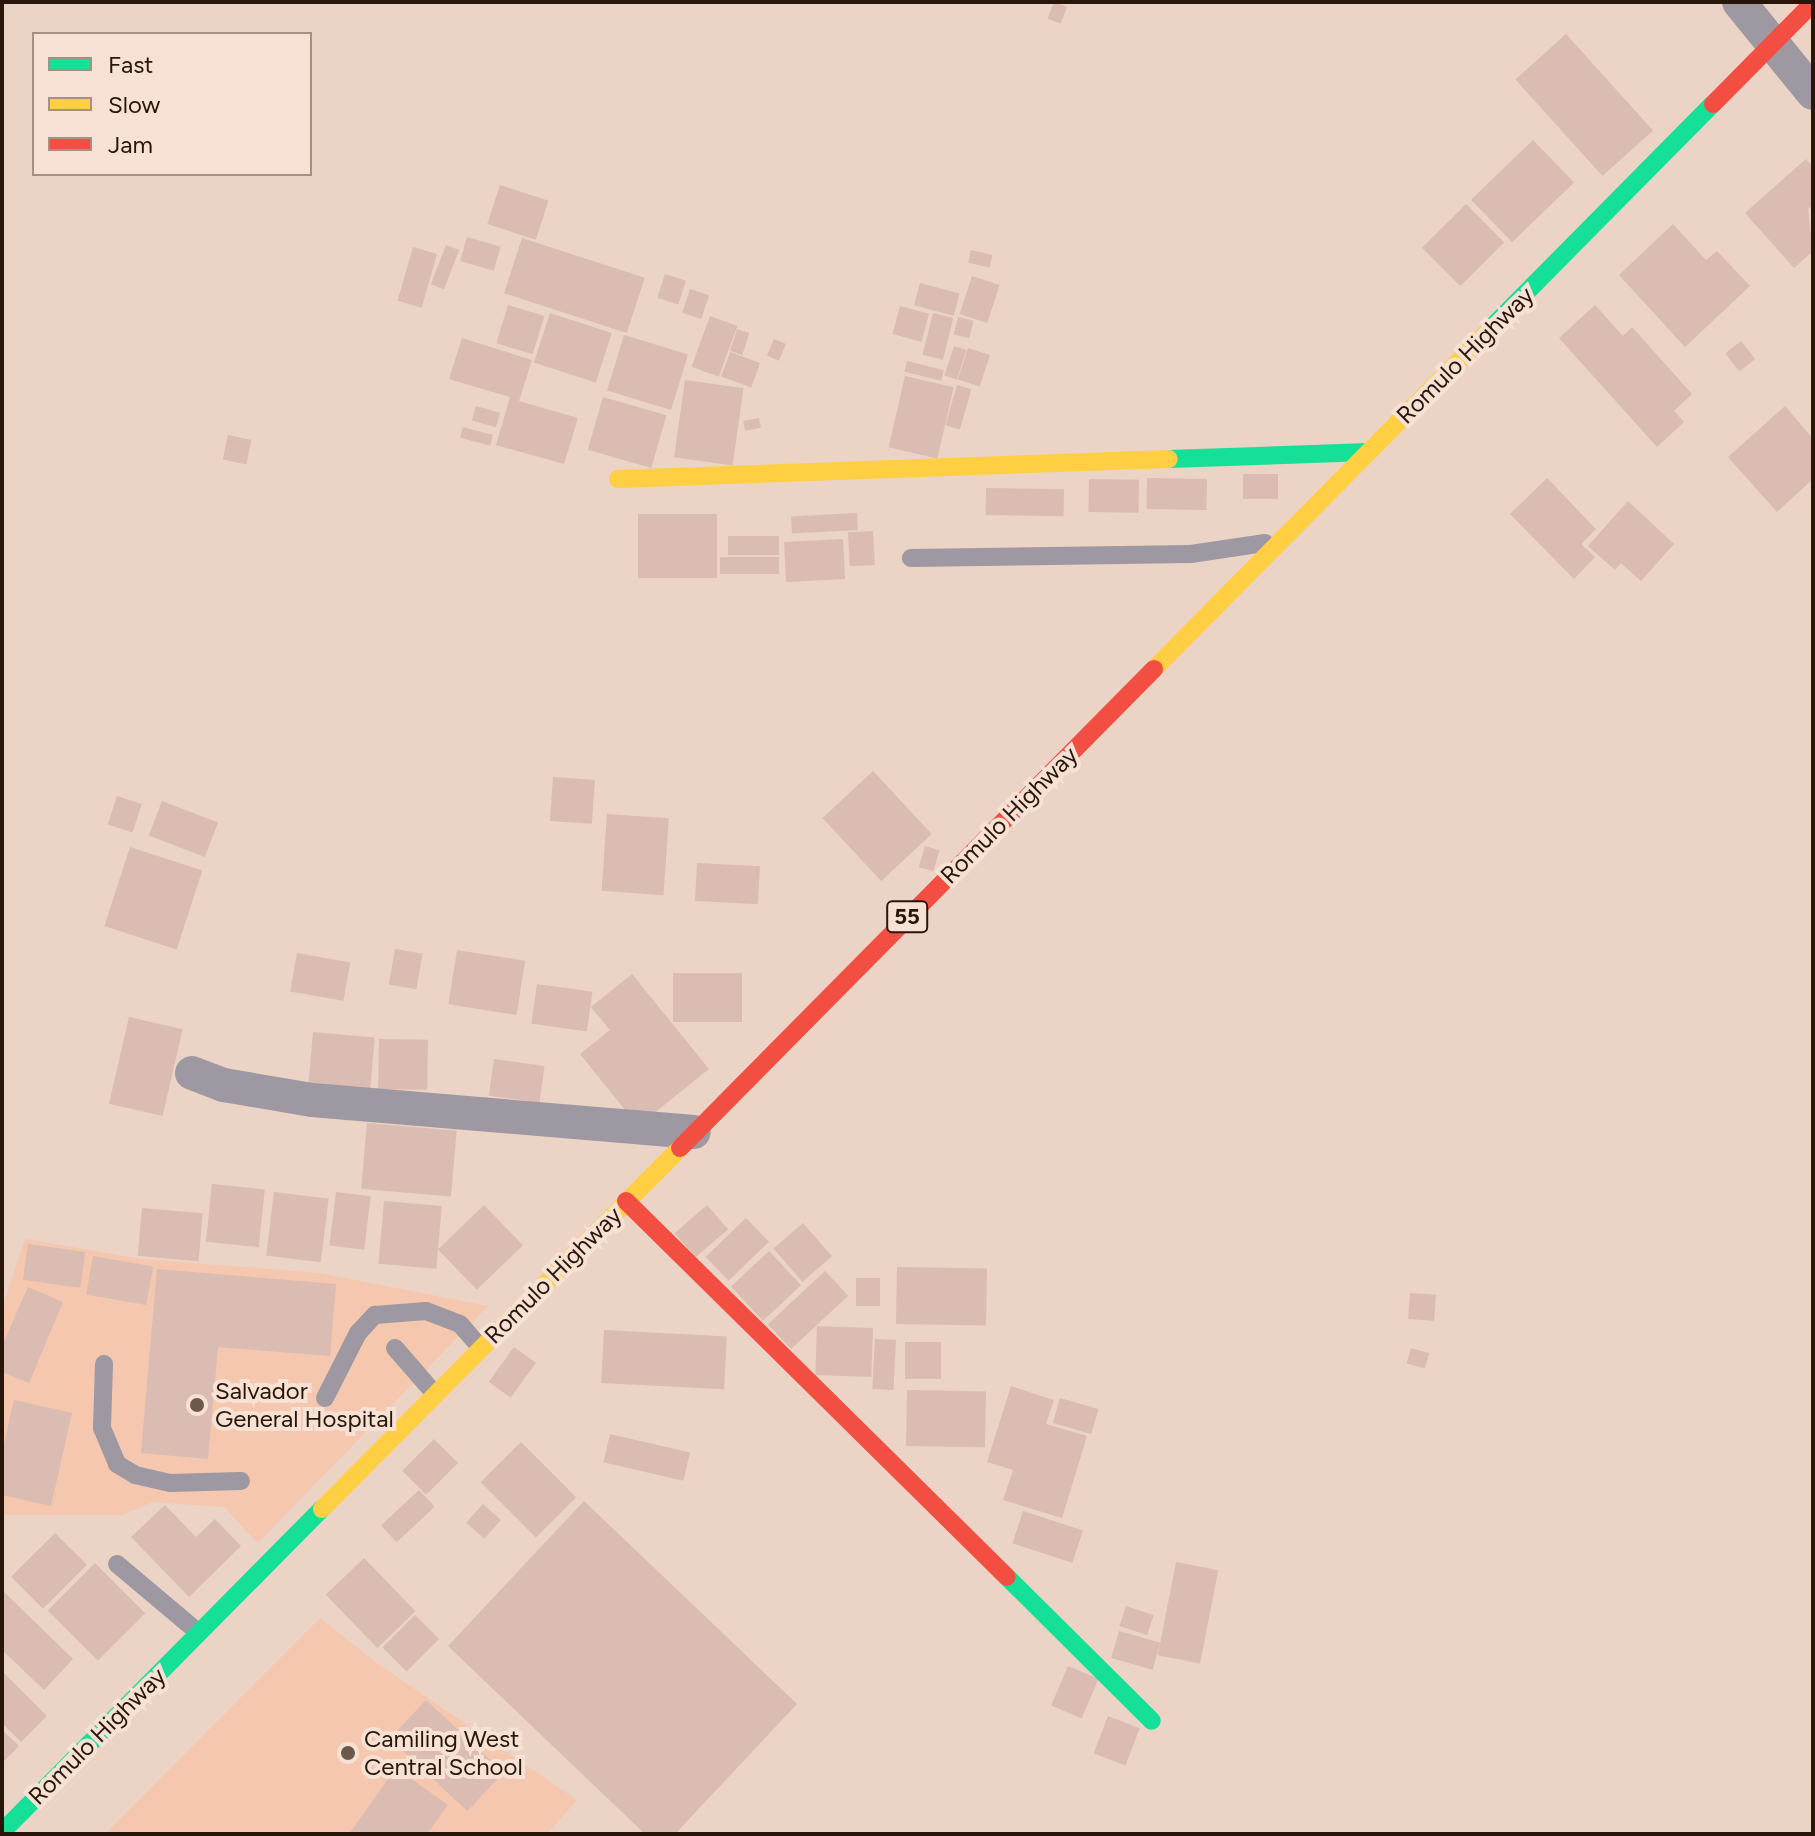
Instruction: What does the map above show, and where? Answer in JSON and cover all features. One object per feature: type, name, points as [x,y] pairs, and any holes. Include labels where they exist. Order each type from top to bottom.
[{"type":"main road","name":"Romulo Highway","points":[[2,1832],[1813,3]]},
{"type":"main road","points":[[618,479],[1368,452]]},
{"type":"main road","points":[[626,1201],[1152,1721]]},
{"type":"street","points":[[1739,2],[1813,93]]},
{"type":"street","points":[[192,1073],[224,1085],[312,1100],[694,1132]]},
{"type":"lane","points":[[911,558],[1191,554],[1280,541]]},
{"type":"lane","points":[[325,1398],[358,1333],[375,1315],[426,1311],[460,1324],[481,1348]]},
{"type":"lane","points":[[395,1348],[435,1394]]},
{"type":"lane","points":[[104,1364],[102,1428],[117,1464],[135,1475],[170,1483],[241,1481]]},
{"type":"lane","points":[[117,1564],[199,1633]]},
{"type":"shaded area","name":"Salvador General Hospital","points":[[25,1239],[142,1259],[319,1273],[488,1306],[258,1543],[224,1507],[153,1502],[122,1515],[2,1515],[2,1308]]},
{"type":"shaded area","name":"Camiling West Central School","points":[[320,1618],[378,1664],[577,1800],[547,1834],[105,1834]]},
{"type":"building","points":[[1054,2],[1067,7],[1061,24],[1048,19]]},
{"type":"building","points":[[1566,34],[1653,131],[1602,176],[1515,80]]},
{"type":"building","points":[[1533,140],[1574,182],[1512,242],[1471,200]]},
{"type":"building","points":[[1806,159],[1813,167],[1813,205],[1808,209],[1813,251],[1794,268],[1745,213]]},
{"type":"building","points":[[500,185],[549,201],[536,240],[487,224]]},
{"type":"building","points":[[1466,204],[1504,242],[1460,286],[1422,248]]},
{"type":"building","points":[[1673,224],[1706,260],[1717,251],[1750,286],[1685,347],[1619,275]]},
{"type":"building","points":[[467,237],[501,247],[494,271],[460,261]]},
{"type":"building","points":[[522,238],[645,278],[627,333],[504,293]]},
{"type":"building","points":[[446,245],[459,250],[444,289],[431,284]]},
{"type":"building","points":[[413,247],[437,254],[422,308],[398,301]]},
{"type":"building","points":[[971,250],[992,255],[990,268],[968,263]]},
{"type":"building","points":[[665,274],[686,281],[678,305],[657,298]]},
{"type":"building","points":[[972,276],[1000,285],[987,323],[960,314]]},
{"type":"building","points":[[920,283],[960,294],[954,316],[914,305]]},
{"type":"building","points":[[690,289],[709,295],[701,319],[682,313]]},
{"type":"building","points":[[508,305],[544,316],[533,354],[496,343]]},
{"type":"building","points":[[1595,305],[1623,336],[1632,327],[1692,394],[1674,411],[1684,422],[1657,447],[1559,338]]},
{"type":"building","points":[[900,306],[929,314],[921,342],[892,334]]},
{"type":"building","points":[[550,313],[612,333],[596,383],[534,362]]},
{"type":"building","points":[[933,313],[953,318],[943,360],[923,355]]},
{"type":"building","points":[[710,316],[737,326],[719,377],[692,367]]},
{"type":"building","points":[[958,317],[974,321],[969,338],[954,334]]},
{"type":"building","points":[[737,329],[749,333],[742,355],[730,351]]},
{"type":"building","points":[[624,335],[688,355],[671,410],[607,390]]},
{"type":"building","points":[[462,338],[532,360],[519,401],[578,418],[564,464],[496,445],[510,397],[449,379]]},
{"type":"building","points":[[774,339],[786,344],[779,361],[767,356]]},
{"type":"building","points":[[1741,341],[1755,359],[1739,371],[1725,353]]},
{"type":"building","points":[[954,346],[966,350],[957,379],[944,375]]},
{"type":"building","points":[[968,348],[990,355],[980,386],[958,379]]},
{"type":"building","points":[[730,352],[760,363],[751,387],[721,376]]},
{"type":"building","points":[[907,361],[944,370],[941,381],[904,372]]},
{"type":"building","points":[[905,376],[954,387],[937,458],[889,447]]},
{"type":"building","points":[[685,380],[743,388],[733,465],[674,457]]},
{"type":"building","points":[[957,385],[971,389],[960,430],[945,425]]},
{"type":"building","points":[[603,397],[666,415],[651,468],[588,450]]},
{"type":"building","points":[[476,406],[500,413],[496,427],[472,420]]},
{"type":"building","points":[[1785,406],[1813,439],[1813,479],[1777,512],[1728,457]]},
{"type":"building","points":[[759,418],[761,428],[745,431],[743,421]]},
{"type":"building","points":[[463,427],[493,435],[490,446],[460,438]]},
{"type":"building","points":[[228,435],[251,440],[246,464],[223,459]]},
{"type":"building","points":[[1243,474],[1278,474],[1278,499],[1243,499]]},
{"type":"building","points":[[1147,478],[1207,479],[1206,510],[1146,509]]},
{"type":"building","points":[[1547,478],[1596,529],[1581,544],[1595,557],[1574,579],[1510,514]]},
{"type":"building","points":[[1089,479],[1139,480],[1138,513],[1088,512]]},
{"type":"building","points":[[986,488],[1064,489],[1064,516],[986,515]]},
{"type":"building","points":[[1628,501],[1674,544],[1641,581],[1621,563],[1615,570],[1588,546]]},
{"type":"building","points":[[857,513],[858,530],[792,533],[791,516]]},
{"type":"building","points":[[638,514],[717,514],[717,578],[638,578]]},
{"type":"building","points":[[873,531],[875,565],[850,566],[848,532]]},
{"type":"building","points":[[728,536],[779,536],[779,555],[728,555]]},
{"type":"building","points":[[843,539],[845,579],[786,582],[784,542]]},
{"type":"building","points":[[720,557],[779,557],[779,574],[720,574]]},
{"type":"building","points":[[873,771],[932,834],[881,881],[823,818]]},
{"type":"building","points":[[553,777],[595,780],[592,824],[550,821]]},
{"type":"building","points":[[117,796],[142,804],[132,833],[108,825]]},
{"type":"building","points":[[162,801],[218,823],[205,857],[149,836]]},
{"type":"building","points":[[607,814],[669,818],[663,895],[602,891]]},
{"type":"building","points":[[925,846],[939,850],[933,871],[919,867]]},
{"type":"building","points":[[130,847],[202,870],[177,949],[104,926]]},
{"type":"building","points":[[697,863],[760,866],[758,904],[695,901]]},
{"type":"building","points":[[395,949],[423,954],[416,989],[389,984]]},
{"type":"building","points":[[457,950],[525,961],[517,1015],[448,1004]]},
{"type":"building","points":[[297,953],[350,962],[343,1001],[290,991]]},
{"type":"building","points":[[673,973],[742,973],[742,1022],[673,1022]]},
{"type":"building","points":[[632,974],[709,1069],[638,1126],[580,1054],[610,1030],[591,1007]]},
{"type":"building","points":[[537,984],[592,992],[587,1031],[531,1024]]},
{"type":"building","points":[[129,1017],[183,1029],[163,1116],[109,1104]]},
{"type":"building","points":[[313,1032],[375,1037],[370,1092],[308,1087]]},
{"type":"building","points":[[379,1039],[428,1040],[427,1090],[378,1089]]},
{"type":"building","points":[[494,1059],[545,1066],[539,1103],[489,1096]]},
{"type":"building","points":[[367,1123],[457,1131],[451,1197],[361,1189]]},
{"type":"building","points":[[212,1184],[265,1190],[259,1247],[206,1242]]},
{"type":"building","points":[[274,1192],[329,1199],[321,1262],[266,1256]]},
{"type":"building","points":[[336,1192],[371,1196],[364,1250],[329,1246]]},
{"type":"building","points":[[384,1201],[442,1206],[436,1269],[379,1264]]},
{"type":"building","points":[[484,1205],[523,1245],[477,1290],[438,1249]]},
{"type":"building","points":[[707,1205],[728,1229],[696,1257],[675,1233]]},
{"type":"building","points":[[142,1208],[203,1213],[199,1261],[138,1256]]},
{"type":"building","points":[[746,1218],[769,1242],[729,1281],[706,1257]]},
{"type":"building","points":[[803,1223],[832,1256],[802,1282],[774,1249]]},
{"type":"building","points":[[28,1244],[85,1252],[80,1288],[23,1280]]},
{"type":"building","points":[[769,1251],[801,1285],[763,1321],[731,1286]]},
{"type":"building","points":[[93,1256],[153,1267],[146,1305],[86,1294]]},
{"type":"building","points":[[897,1267],[987,1269],[986,1326],[896,1324]]},
{"type":"building","points":[[157,1269],[336,1284],[330,1356],[218,1347],[208,1459],[141,1453]]},
{"type":"building","points":[[825,1271],[848,1296],[791,1349],[768,1324]]},
{"type":"building","points":[[856,1278],[880,1278],[880,1306],[856,1306]]},
{"type":"building","points":[[28,1287],[63,1302],[29,1383],[2,1372],[2,1346]]},
{"type":"building","points":[[1410,1293],[1436,1295],[1434,1321],[1408,1319]]},
{"type":"building","points":[[817,1326],[873,1328],[871,1377],[815,1375]]},
{"type":"building","points":[[604,1330],[727,1336],[724,1389],[601,1383]]},
{"type":"building","points":[[875,1339],[896,1340],[893,1390],[872,1389]]},
{"type":"building","points":[[905,1342],[941,1342],[941,1379],[905,1379]]},
{"type":"building","points":[[514,1347],[536,1363],[511,1398],[489,1382]]},
{"type":"building","points":[[1411,1348],[1429,1353],[1425,1369],[1407,1363]]},
{"type":"building","points":[[1011,1386],[1054,1400],[1046,1424],[1087,1436],[1062,1518],[1003,1500],[1013,1470],[987,1462]]},
{"type":"building","points":[[907,1390],[986,1391],[985,1447],[906,1446]]},
{"type":"building","points":[[1060,1398],[1098,1409],[1091,1434],[1053,1423]]},
{"type":"building","points":[[14,1400],[72,1413],[51,1506],[2,1495],[2,1453]]},
{"type":"building","points":[[610,1434],[690,1452],[683,1481],[603,1462]]},
{"type":"building","points":[[434,1439],[458,1463],[426,1495],[402,1471]]},
{"type":"building","points":[[521,1442],[576,1497],[536,1537],[481,1482]]},
{"type":"building","points":[[419,1490],[435,1507],[397,1542],[381,1525]]},
{"type":"building","points":[[584,1501],[797,1704],[675,1834],[645,1834],[448,1646]]},
{"type":"building","points":[[483,1504],[501,1520],[484,1539],[466,1523]]},
{"type":"building","points":[[165,1505],[196,1537],[215,1519],[241,1546],[189,1597],[131,1537]]},
{"type":"building","points":[[1023,1511],[1083,1530],[1072,1563],[1012,1543]]},
{"type":"building","points":[[55,1533],[87,1565],[43,1609],[11,1577]]},
{"type":"building","points":[[364,1558],[415,1611],[377,1648],[326,1595]]},
{"type":"building","points":[[1176,1562],[1218,1570],[1200,1663],[1158,1655]]},
{"type":"building","points":[[95,1563],[145,1613],[98,1661],[48,1610]]},
{"type":"building","points":[[2,1590],[73,1659],[44,1690],[2,1650]]},
{"type":"building","points":[[1126,1606],[1154,1615],[1147,1635],[1120,1626]]},
{"type":"building","points":[[415,1615],[439,1639],[407,1672],[382,1648]]},
{"type":"building","points":[[1119,1631],[1160,1643],[1153,1670],[1111,1658]]},
{"type":"building","points":[[1068,1666],[1098,1679],[1082,1718],[1051,1706]]},
{"type":"building","points":[[2,1671],[47,1716],[21,1742],[2,1723]]},
{"type":"building","points":[[426,1700],[504,1772],[467,1811],[390,1739]]},
{"type":"building","points":[[1108,1716],[1140,1728],[1125,1766],[1094,1753]]},
{"type":"building","points":[[2,1730],[19,1746],[2,1763]]},
{"type":"building","points":[[396,1768],[448,1805],[427,1834],[349,1834]]},
{"type":"traffic: fast","points":[[1491,328],[1713,104]]},
{"type":"traffic: fast","points":[[1169,459],[1368,452]]},
{"type":"traffic: fast","points":[[2,1832],[322,1509]]},
{"type":"traffic: fast","points":[[1007,1577],[1152,1721]]},
{"type":"traffic: slow","points":[[1154,669],[1491,328]]},
{"type":"traffic: slow","points":[[618,479],[1169,459]]},
{"type":"traffic: slow","points":[[322,1509],[680,1148]]},
{"type":"traffic: jam","points":[[1713,104],[1813,3]]},
{"type":"traffic: jam","points":[[680,1148],[1154,669]]},
{"type":"traffic: jam","points":[[626,1201],[1007,1577]]},
{"type":"place","name":"Salvador General Hospital","points":[[197,1405]]},
{"type":"place","name":"Camiling West Central School","points":[[348,1753]]}]
